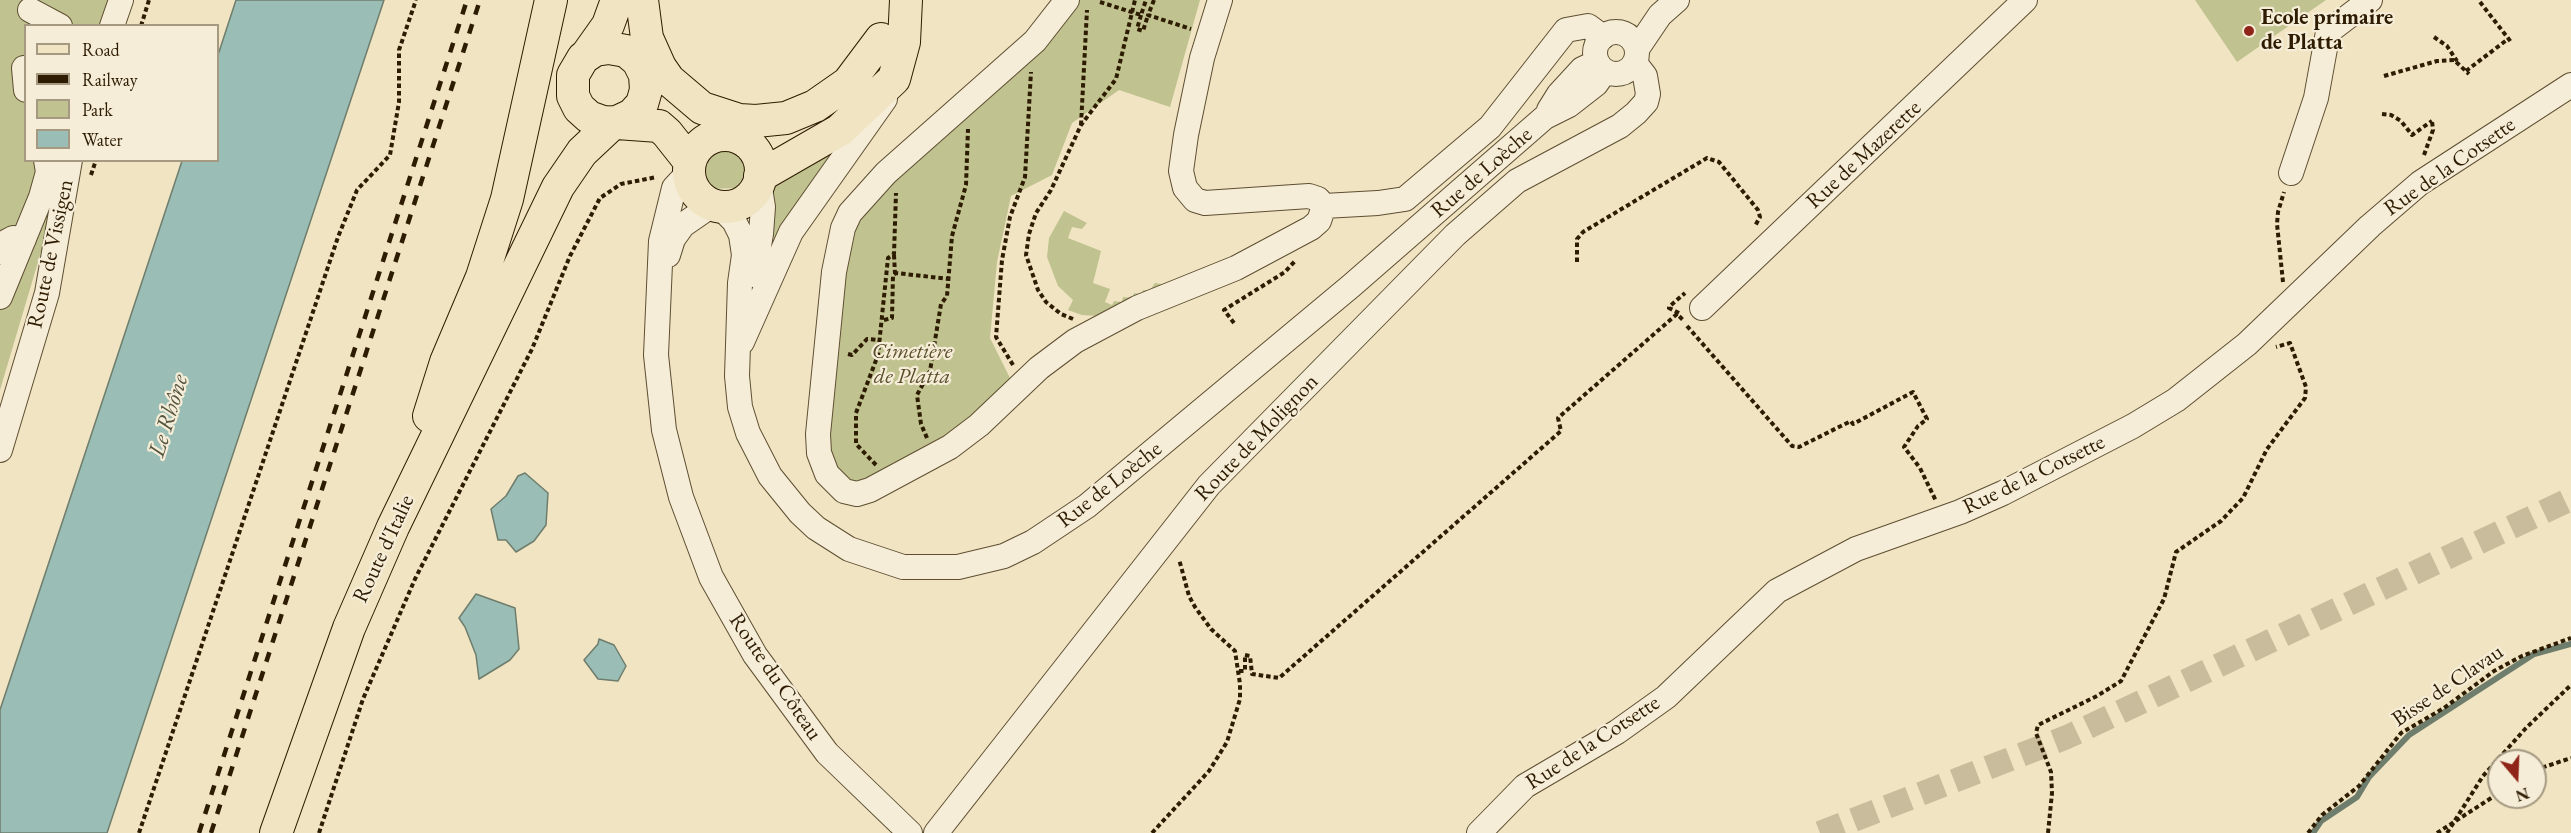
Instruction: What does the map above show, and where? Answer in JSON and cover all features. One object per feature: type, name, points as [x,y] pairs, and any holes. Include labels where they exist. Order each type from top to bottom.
[{"type":"main road","points":[[617,0],[608,25],[575,69],[571,89],[575,102],[589,117],[603,123],[659,126],[667,133],[689,167],[696,192],[716,206],[731,207],[747,200],[760,179],[840,130],[894,79],[904,42],[906,0]]},
{"type":"main road","points":[[615,122],[632,115],[642,104],[646,90],[626,0]]},
{"type":"main road","points":[[642,0],[647,38],[660,67],[669,80],[702,108],[740,120],[786,118],[816,106],[848,83],[881,39]]},
{"type":"main road","points":[[689,167],[702,143],[785,134],[836,108],[859,86],[871,68],[885,24],[885,0]]},
{"type":"main road","points":[[393,527],[446,362],[482,277],[507,199],[548,14]]},
{"type":"main road","points":[[586,56],[595,50],[615,48],[630,54],[680,108],[736,139],[757,155],[760,179]]},
{"type":"main road","name":"Route d'Italie","points":[[558,187],[567,152],[571,89]]},
{"type":"main road","name":"Route d'Italie","points":[[276,833],[349,628],[393,527],[558,187],[592,141],[615,122]]},
{"type":"main road","name":"Route d'Italie","points":[[515,276],[593,154],[616,134],[648,124]]},
{"type":"street","points":[[113,24],[121,0]]},
{"type":"street","points":[[1067,0],[1046,30],[886,173],[850,213],[838,243],[818,434],[819,453],[827,474],[844,491],[857,494],[934,455],[980,425],[1057,353],[1099,327],[1273,249],[1311,228],[1319,221],[1324,206]]},
{"type":"street","points":[[1220,0],[1208,32],[1186,135],[1181,171],[1185,188],[1194,200],[1205,203],[1309,196],[1318,199],[1324,206]]},
{"type":"street","name":"Rue de Mazerette","points":[[1697,298],[2025,0]]},
{"type":"street","points":[[2291,173],[2316,98],[2328,32],[2370,0]]},
{"type":"street","name":"Rue de Loèche","points":[[716,206],[734,221],[741,235],[744,255],[737,352],[738,392],[748,433],[770,476],[800,513],[816,528],[849,549],[903,567],[936,569],[979,564],[1033,542],[1087,506],[1351,286],[1545,117],[1569,105],[1596,84],[1614,55],[1668,8]]},
{"type":"street","points":[[30,10],[56,24]]},
{"type":"street","points":[[1324,206],[1387,202],[1405,199],[1414,193],[1491,127],[1566,30],[1574,31],[1579,42],[1614,55]]},
{"type":"street","name":"Route de Molignon","points":[[936,833],[1209,485],[1455,234],[1517,181],[1630,120],[1646,102],[1648,94],[1645,76],[1614,55]]},
{"type":"street","points":[[737,352],[791,232],[879,108],[894,79]]},
{"type":"street","name":"Rue de la Cotsette","points":[[1479,833],[1525,786],[1617,732],[1666,697],[1777,591],[1856,549],[1942,519],[2003,493],[2133,426],[2195,386],[2247,344],[2376,220],[2420,183],[2571,85]]},
{"type":"street","points":[[0,297],[41,197],[48,171],[46,162]]},
{"type":"street","name":"Route de Vissigen","points":[[0,450],[47,293],[70,162]]},
{"type":"street","name":"Route du Côteau","points":[[689,167],[674,188],[668,204],[661,241],[656,355],[664,430],[681,497],[711,577],[755,655],[806,726],[848,774],[910,833]]},
{"type":"street","name":"Rue de Loèche","points":[[739,310],[749,293],[757,263],[763,207],[760,179]]},
{"type":"street","name":"Route du Côteau","points":[[659,280],[677,232],[696,215],[716,206]]},
{"type":"street","points":[[0,252],[4,243],[13,238],[24,239]]},
{"type":"path","points":[[142,24],[149,0]]},
{"type":"path","points":[[139,833],[338,237],[357,190],[390,155],[399,102],[399,50],[416,0]]},
{"type":"path","points":[[1081,125],[1088,0]]},
{"type":"path","points":[[1099,327],[1061,314],[1046,302],[1031,277],[1026,255],[1036,213],[1058,177],[1081,125],[1116,79],[1135,0]]},
{"type":"path","points":[[1146,0],[1137,29],[1143,31],[1154,0]]},
{"type":"path","points":[[1100,2],[1141,15]]},
{"type":"path","points":[[2434,37],[2447,46],[2467,72],[2510,40],[2480,2]]},
{"type":"path","points":[[1148,15],[1197,31]]},
{"type":"path","points":[[1024,51],[1032,57],[1024,177],[1010,217],[1002,260],[996,337],[1024,384]]},
{"type":"path","points":[[2384,76],[2437,61],[2457,61]]},
{"type":"path","points":[[934,455],[921,424],[917,395],[930,371],[941,304],[947,296],[952,236],[966,185],[968,126],[955,111]]},
{"type":"path","points":[[2382,114],[2391,115],[2401,121],[2412,135],[2432,121],[2433,130],[2425,147],[2424,156]]},
{"type":"path","points":[[1577,262],[1577,239],[1583,232],[1707,158],[1719,162],[1758,210],[1760,217],[1750,232]]},
{"type":"path","points":[[319,833],[363,699],[416,579],[532,349],[570,256],[600,198],[621,184],[671,175],[689,167]]},
{"type":"path","points":[[884,320],[892,318],[897,196],[895,182],[886,173]]},
{"type":"path","points":[[2283,286],[2277,218],[2291,173]]},
{"type":"path","points":[[888,479],[856,444],[855,430],[860,398],[868,386],[878,355],[878,340],[884,320],[888,258],[894,254]]},
{"type":"path","points":[[894,274],[949,279]]},
{"type":"path","points":[[1239,671],[1245,671],[1245,656],[1250,656],[1252,675],[1279,678],[1561,431],[1558,418],[1697,298]]},
{"type":"path","points":[[1697,298],[1669,308],[1677,314],[1792,446],[1799,447],[1851,421],[1853,424],[1913,392],[1928,419],[1918,426],[1904,447],[1934,495],[1942,519]]},
{"type":"path","points":[[852,355],[867,339],[878,340]]},
{"type":"path","points":[[2048,833],[2052,793],[2051,772],[2036,733],[2038,725],[2097,696],[2127,673],[2135,650],[2164,599],[2176,552],[2221,521],[2243,498],[2267,449],[2305,398],[2303,379],[2290,343],[2269,348],[2247,344]]},
{"type":"path","points":[[1152,833],[1197,787],[1219,757],[1233,727],[1237,710],[1239,671],[1235,651],[1202,618],[1189,596],[1172,532]]},
{"type":"path","name":"Bisse de Clavau","points":[[2308,833],[2322,815],[2359,786],[2401,733],[2444,708],[2494,671],[2522,656],[2571,638]]},
{"type":"path","points":[[2447,833],[2483,776],[2571,685]]},
{"type":"path","points":[[2547,766],[2571,758]]},
{"type":"path","points":[[2437,833],[2487,801]]},
{"type":"green space","points":[[0,0],[116,0],[108,24],[24,24],[24,162],[68,162],[0,390]]},
{"type":"green space","name":"Cimetière de Platta","points":[[1074,0],[1200,0],[1170,107],[1119,90],[1072,123],[1052,175],[1011,196],[997,262],[990,338],[1012,382],[958,433],[875,479],[843,482],[823,450],[844,240],[892,173]]},
{"type":"green space","name":"Ecole primaire de Platta","points":[[2195,0],[2326,0],[2237,62]]},
{"type":"green space","points":[[839,144],[776,238],[770,236],[772,192],[776,185]]},
{"type":"green space","points":[[727,149],[745,156],[749,162],[749,177],[746,183],[736,188],[708,189],[702,179],[703,164],[710,154]]},
{"type":"green space","points":[[1064,211],[1087,223],[1082,229],[1072,227],[1068,238],[1101,251],[1093,283],[1110,289],[1105,302],[1112,305],[1114,301],[1122,302],[1123,297],[1132,298],[1134,293],[1141,294],[1143,290],[1150,290],[1155,283],[1161,284],[1161,290],[1098,316],[1082,315],[1068,310],[1073,300],[1058,286],[1047,257],[1049,238]]},
{"type":"water","name":"Le Rhône","points":[[236,0],[384,0],[107,833],[0,833],[0,710],[182,162],[219,162],[219,52]]},
{"type":"water","points":[[525,473],[548,493],[546,525],[534,541],[516,552],[506,540],[498,540],[491,509],[506,496],[518,476]]},
{"type":"water","points":[[476,594],[515,608],[519,649],[510,660],[479,679],[476,655],[459,618]]},
{"type":"water","points":[[599,639],[614,645],[626,666],[618,681],[598,679],[584,660],[598,644]]},
{"type":"waterway","points":[[2313,833],[2321,821],[2357,797],[2369,777],[2409,735],[2534,654],[2571,644]]},
{"type":"tunnel","points":[[1820,833],[2067,737],[2571,499]]},
{"type":"railway","points":[[199,833],[467,0]]},
{"type":"railway","points":[[211,833],[480,0]]},
{"type":"place","name":"Ecole primaire de Platta","points":[[2249,31]]}]
